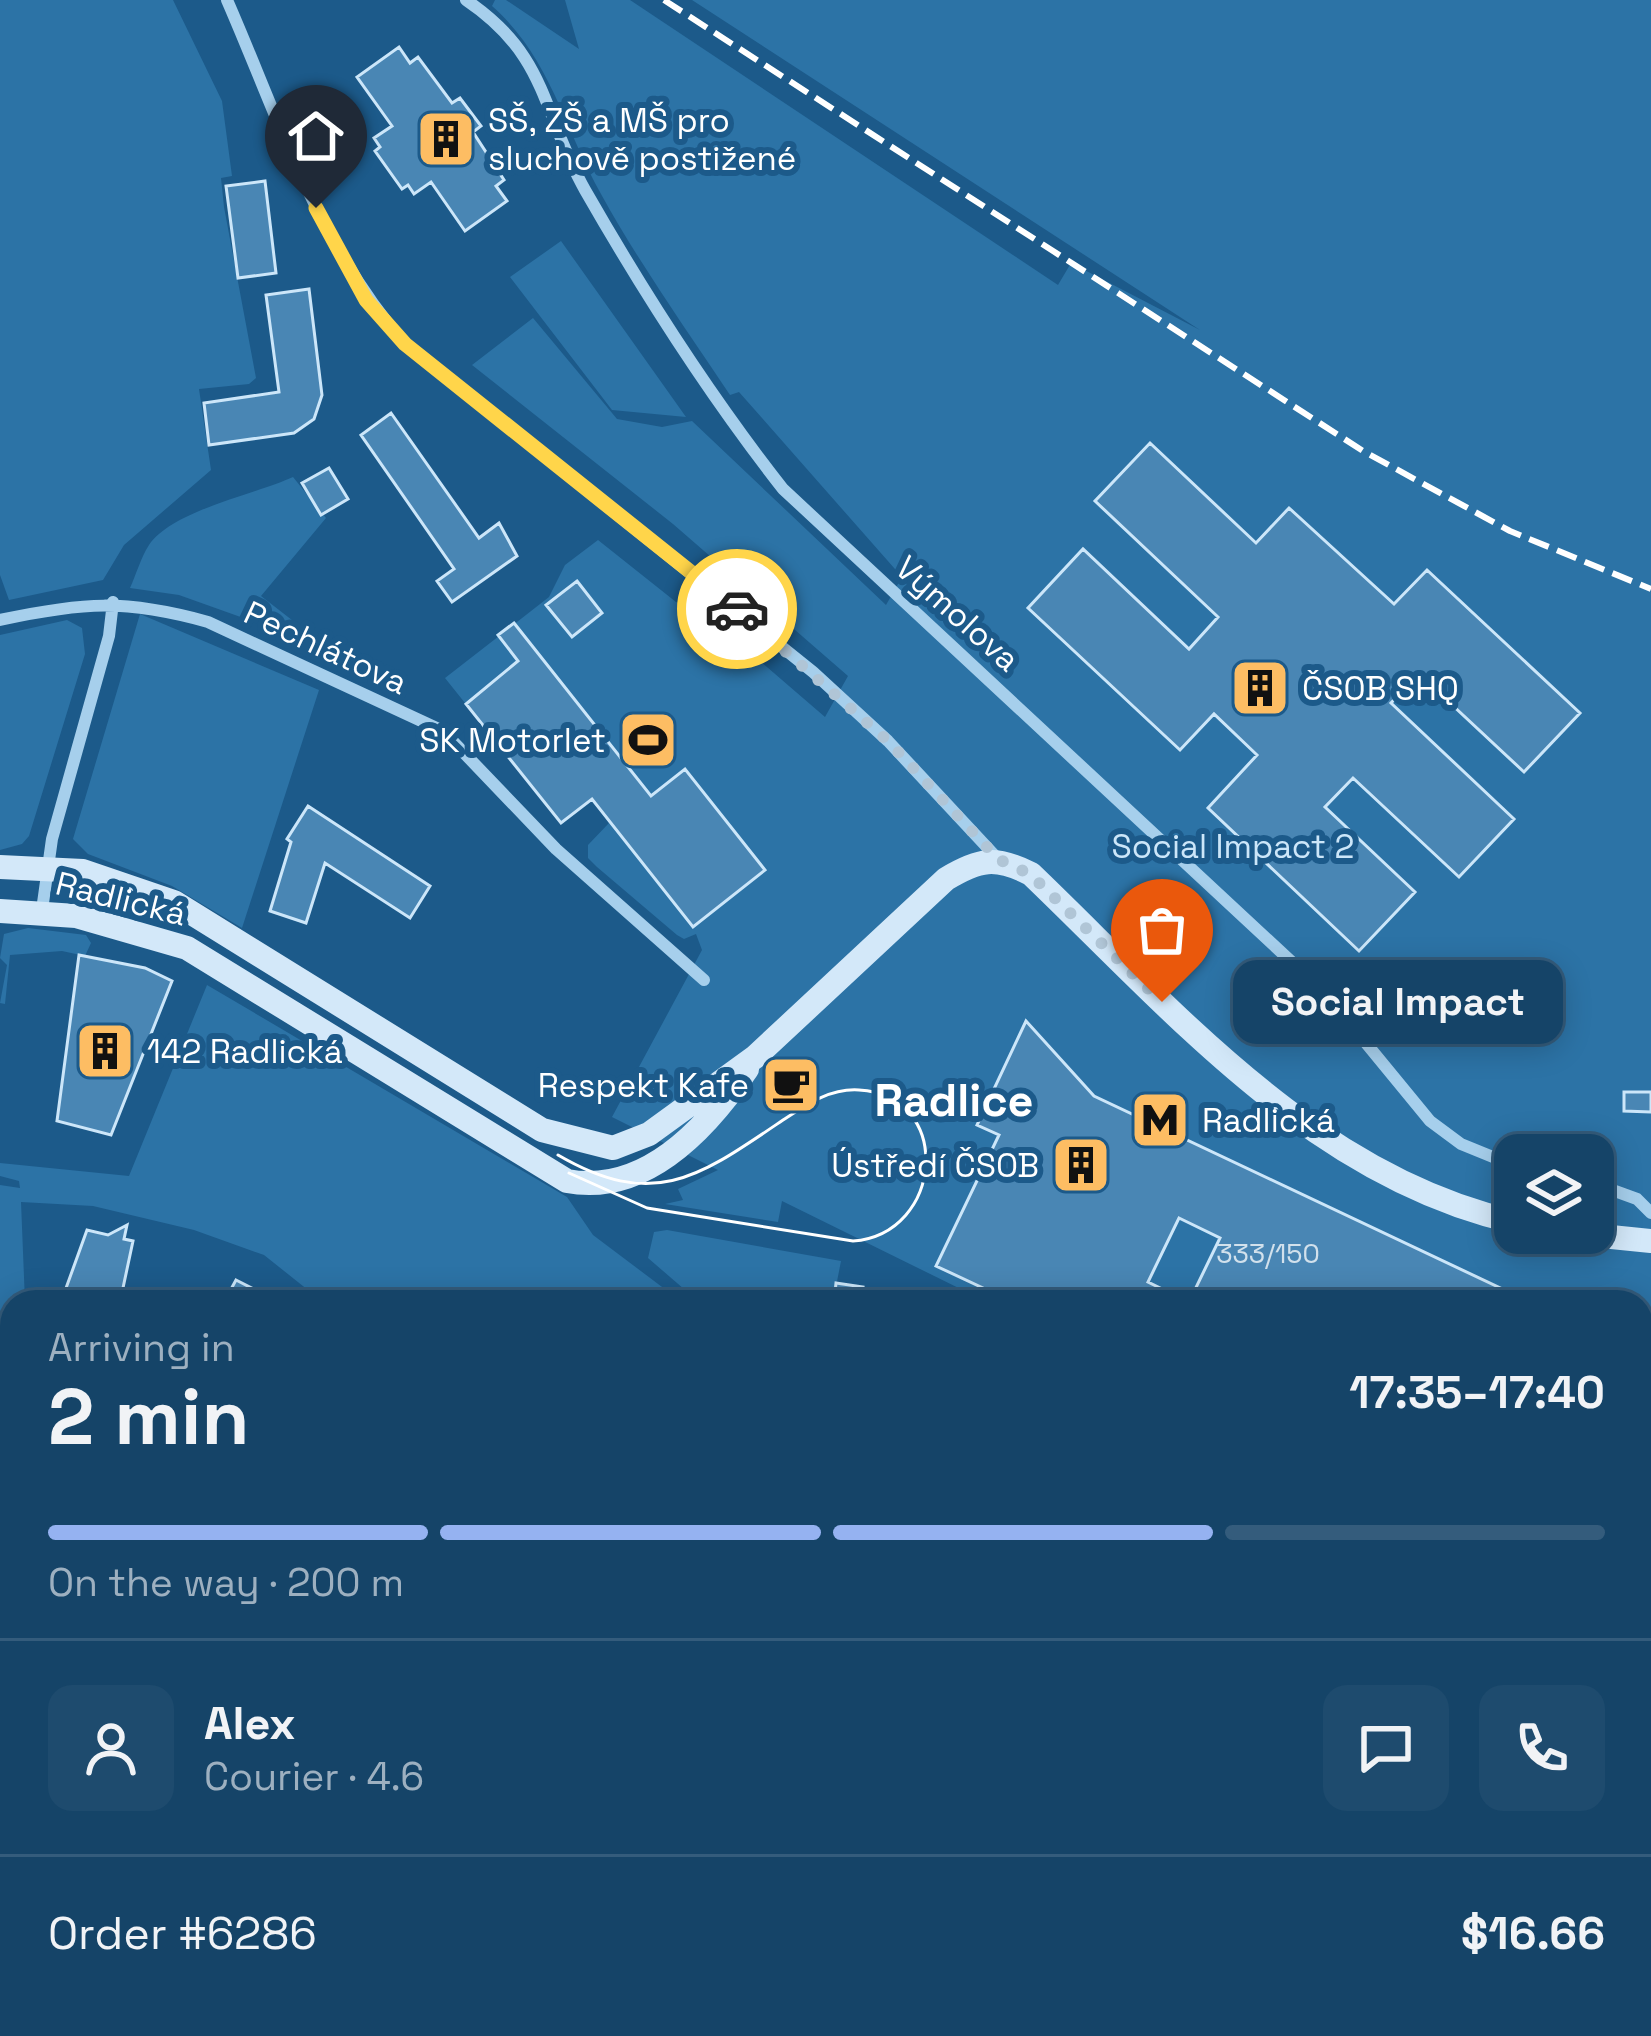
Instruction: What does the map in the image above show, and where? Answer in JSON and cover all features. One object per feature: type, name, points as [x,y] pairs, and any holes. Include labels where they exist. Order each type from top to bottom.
[{"type":"main road","name":"Radlická","points":[[0,868],[48,867],[105,878],[174,902],[510,1112],[570,1142],[613,1148],[635,1142],[755,1057],[946,879],[973,863],[998,859]]},
{"type":"main road","points":[[998,859],[1030,874],[1235,1070],[1318,1133],[1431,1194],[1494,1215]]},
{"type":"main road","name":"Radlická","points":[[0,910],[42,910],[152,934],[209,959],[567,1180],[613,1182],[656,1165],[721,1108],[755,1057]]},
{"type":"main road","points":[[1614,1237],[1651,1241]]},
{"type":"street","points":[[227,0],[333,247],[366,300],[405,344],[813,672],[903,755],[998,859]]},
{"type":"street","name":"Výmolova","points":[[473,2],[520,44],[583,186],[743,438],[783,489],[1324,992],[1430,1121],[1461,1144],[1494,1157]]},
{"type":"street","points":[[42,910],[48,867],[110,635],[113,602]]},
{"type":"street","name":"Pechlátova","points":[[0,620],[113,602],[208,622],[442,731],[556,849],[704,980]]},
{"type":"street","points":[[1614,1191],[1637,1199],[1651,1213]]},
{"type":"green space","points":[[0,0],[173,0],[222,101],[232,176],[221,178],[224,207],[256,378],[249,384],[199,389],[211,470],[124,545],[103,580],[9,600],[0,575]]},
{"type":"green space","name":"Social Impact 2","points":[[495,0],[506,0],[579,49],[565,0],[630,0],[1058,285],[1071,263],[1200,330],[692,0],[1651,0],[1651,1290],[963,1290],[782,1201],[778,1222],[665,1204],[683,1200],[678,1189],[718,1170],[612,1117],[702,950],[696,934],[684,939],[677,935],[588,858],[588,845],[609,823],[592,800],[561,823],[445,678],[549,597],[565,565],[598,540],[676,602],[704,613],[825,717],[848,676],[673,524],[472,365],[533,318],[617,419],[662,427],[692,421],[886,605],[902,577],[739,392],[730,395],[616,220],[528,48],[492,6]]},
{"type":"green space","points":[[561,241],[686,417],[612,410],[510,277]]},
{"type":"green space","points":[[293,477],[326,518],[261,596],[328,648],[179,595],[130,588],[146,550],[176,522]]},
{"type":"green space","points":[[140,614],[319,690],[242,928],[172,886],[88,854],[73,839]]},
{"type":"green space","points":[[67,620],[82,628],[85,654],[29,836],[22,844],[0,850],[0,635]]},
{"type":"green space","points":[[28,928],[86,935],[91,943],[85,956],[62,951],[10,955],[5,1004],[0,1003],[7,965],[0,958],[4,934]]},
{"type":"green space","points":[[207,985],[567,1197],[593,1235],[666,1290],[308,1290],[264,1255],[194,1230],[93,1206],[21,1202],[25,1290],[0,1290],[0,1185],[20,1188],[19,1181],[0,1176],[0,1163],[129,1176]]},
{"type":"green space","points":[[667,1230],[841,1261],[835,1290],[685,1290],[648,1258],[654,1232]]},
{"type":"building","name":"SŠ, ZŠ a MŠ pro sluchově postižené","points":[[399,47],[410,63],[418,57],[452,103],[460,98],[481,126],[473,132],[504,180],[496,186],[507,201],[465,231],[431,182],[414,194],[408,185],[402,189],[375,151],[380,147],[374,138],[392,126],[357,77]]},
{"type":"building","points":[[265,181],[276,273],[238,278],[226,186]]},
{"type":"building","points":[[309,289],[322,395],[314,419],[294,433],[209,445],[204,403],[279,392],[266,295]]},
{"type":"building","points":[[391,413],[479,538],[499,523],[517,556],[452,602],[437,581],[454,569],[361,435]]},
{"type":"building","name":"ČSOB SHQ","points":[[1150,443],[1256,543],[1289,508],[1394,604],[1427,570],[1580,713],[1524,772],[1419,674],[1391,703],[1514,819],[1459,877],[1353,778],[1325,807],[1415,892],[1359,951],[1208,808],[1257,755],[1214,714],[1180,750],[1028,608],[1083,549],[1189,649],[1218,617],[1095,501]]},
{"type":"building","points":[[329,468],[348,499],[321,515],[302,483]]},
{"type":"building","points":[[577,581],[602,613],[572,637],[546,605]]},
{"type":"building","points":[[514,623],[651,796],[685,769],[765,870],[693,927],[592,799],[561,823],[466,704],[518,661],[498,635]]},
{"type":"building","points":[[308,806],[430,886],[410,918],[325,863],[306,923],[270,911],[291,842],[287,839]]},
{"type":"building","name":"142 Radlická","points":[[79,955],[145,968],[172,981],[111,1135],[57,1121]]},
{"type":"building","name":"Ústředí ČSOB","points":[[1026,1021],[1094,1096],[1505,1290],[1195,1290],[1220,1238],[1179,1218],[1148,1282],[1164,1290],[987,1290],[936,1266],[999,1135],[977,1125]]},
{"type":"building","points":[[1624,1092],[1651,1092],[1651,1112],[1624,1111]]},
{"type":"building","points":[[127,1225],[124,1239],[133,1241],[123,1290],[65,1290],[87,1230],[108,1235]]},
{"type":"building","points":[[236,1280],[256,1290],[231,1290]]},
{"type":"building","points":[[836,1283],[863,1287],[863,1290],[835,1290]]},
{"type":"tram line","points":[[558,1155],[622,1181],[675,1180],[726,1157],[819,1099],[859,1090],[890,1098],[911,1115],[923,1138],[926,1165],[920,1191],[906,1215],[883,1233],[853,1241],[647,1208],[569,1173]]},
{"type":"railway","points":[[664,0],[1363,451],[1510,531],[1651,589]]},
{"type":"way so far","points":[[737,609],[888,741],[998,859],[1030,874],[1162,1002]]},
{"type":"place","name":"SŠ, ZŠ a MŠ pro sluchově postižené","points":[[446,139]]},
{"type":"place","name":"ČSOB SHQ","points":[[1260,688]]},
{"type":"place","name":"SK Motorlet","points":[[648,740]]},
{"type":"place","name":"Social Impact","points":[[1162,1002]]},
{"type":"place","name":"142 Radlická","points":[[105,1051]]},
{"type":"place","name":"Respekt Kafe","points":[[791,1085]]},
{"type":"place","name":"Radlická","points":[[1160,1120]]},
{"type":"place","name":"Ústředí ČSOB","points":[[1081,1165]]},
{"type":"district","name":"Radlice","points":[[954,1100]]},
{"type":"route","points":[[316,208],[333,247],[366,300],[405,344],[500,425],[737,609]]}]
